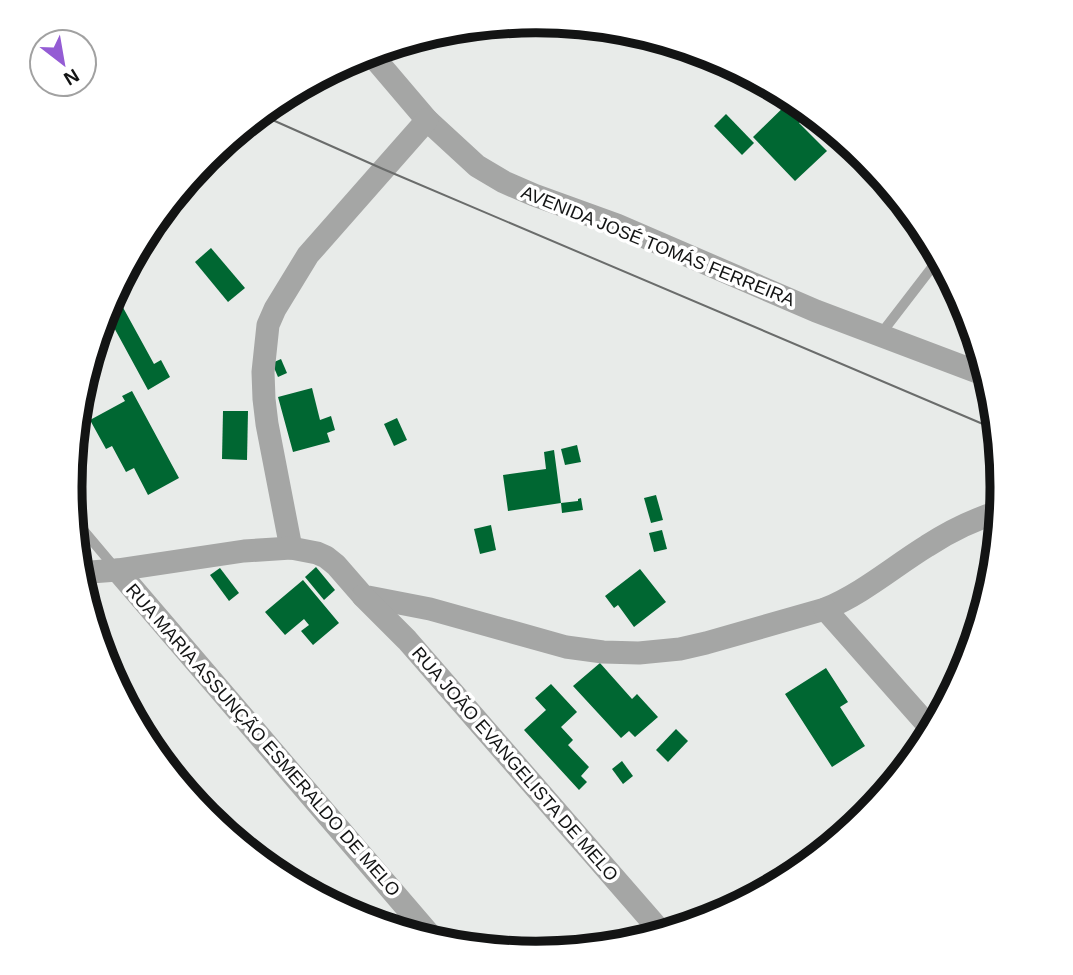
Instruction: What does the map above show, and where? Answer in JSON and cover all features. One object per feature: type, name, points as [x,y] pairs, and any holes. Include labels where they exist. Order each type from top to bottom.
[{"type":"street","name":"AVENIDA JOSÉ TOMÁS FERREIRA","points":[[378,62],[427,120],[455,147],[504,182],[617,225],[816,311],[975,371]]},
{"type":"street","points":[[291,548],[264,399],[263,372],[268,325],[308,255],[427,120]]},
{"type":"street","points":[[363,596],[430,609],[566,647],[639,653],[680,649],[842,602],[939,539],[990,515]]},
{"type":"street","name":"RUA JOÃO EVANGELISTA DE MELO","points":[[90,572],[244,551],[291,548],[326,557],[407,640],[656,926]]},
{"type":"street","name":"RUA MARIA ASSUNÇÃO ESMERALDO DE MELO","points":[[117,570],[423,927]]},
{"type":"street","points":[[825,609],[925,722]]},
{"type":"lane","points":[[880,335],[933,266]]},
{"type":"lane","points":[[84,532],[117,570]]},
{"type":"building","points":[[784,107],[803,120],[799,123],[827,151],[795,181],[753,137]]},
{"type":"building","points":[[726,114],[754,143],[742,155],[714,126]]},
{"type":"building","points":[[211,248],[245,288],[228,302],[195,262]]},
{"type":"building","points":[[121,304],[154,364],[161,360],[170,377],[148,390],[113,325]]},
{"type":"building","points":[[281,359],[287,373],[278,377],[272,363]]},
{"type":"building","points":[[312,388],[320,420],[331,416],[335,430],[327,433],[330,442],[293,452],[278,397]]},
{"type":"building","points":[[132,391],[179,478],[148,495],[134,468],[126,472],[112,446],[106,449],[90,420],[125,401],[122,396]]},
{"type":"building","points":[[223,411],[248,411],[247,460],[222,459]]},
{"type":"building","points":[[397,418],[407,440],[394,446],[384,424]]},
{"type":"building","points":[[577,445],[581,462],[565,465],[561,449]]},
{"type":"building","points":[[554,450],[561,503],[508,511],[503,475],[546,469],[544,452]]},
{"type":"building","points":[[656,495],[663,520],[651,523],[644,498]]},
{"type":"building","points":[[581,498],[583,510],[562,513],[561,503],[578,501]]},
{"type":"building","points":[[491,525],[496,550],[480,554],[474,529]]},
{"type":"building","points":[[662,530],[667,549],[654,552],[649,533]]},
{"type":"building","points":[[316,567],[335,590],[324,600],[305,577]]},
{"type":"building","points":[[220,568],[239,593],[229,601],[210,575]]},
{"type":"building","points":[[640,569],[666,602],[634,627],[618,605],[614,608],[605,596]]},
{"type":"building","points":[[303,580],[339,623],[313,645],[301,631],[309,625],[304,619],[285,635],[265,612]]},
{"type":"building","points":[[600,663],[632,699],[637,694],[658,717],[635,737],[629,731],[621,738],[573,686]]},
{"type":"building","points":[[826,668],[848,702],[840,707],[865,746],[832,767],[785,694]]},
{"type":"building","points":[[551,684],[577,712],[561,727],[573,740],[568,745],[589,767],[581,776],[587,782],[579,790],[524,730],[546,710],[535,698]]},
{"type":"building","points":[[676,729],[688,741],[668,762],[656,750]]},
{"type":"building","points":[[622,761],[633,776],[623,784],[612,769]]},
{"type":"tram line","points":[[271,119],[987,426]]}]
